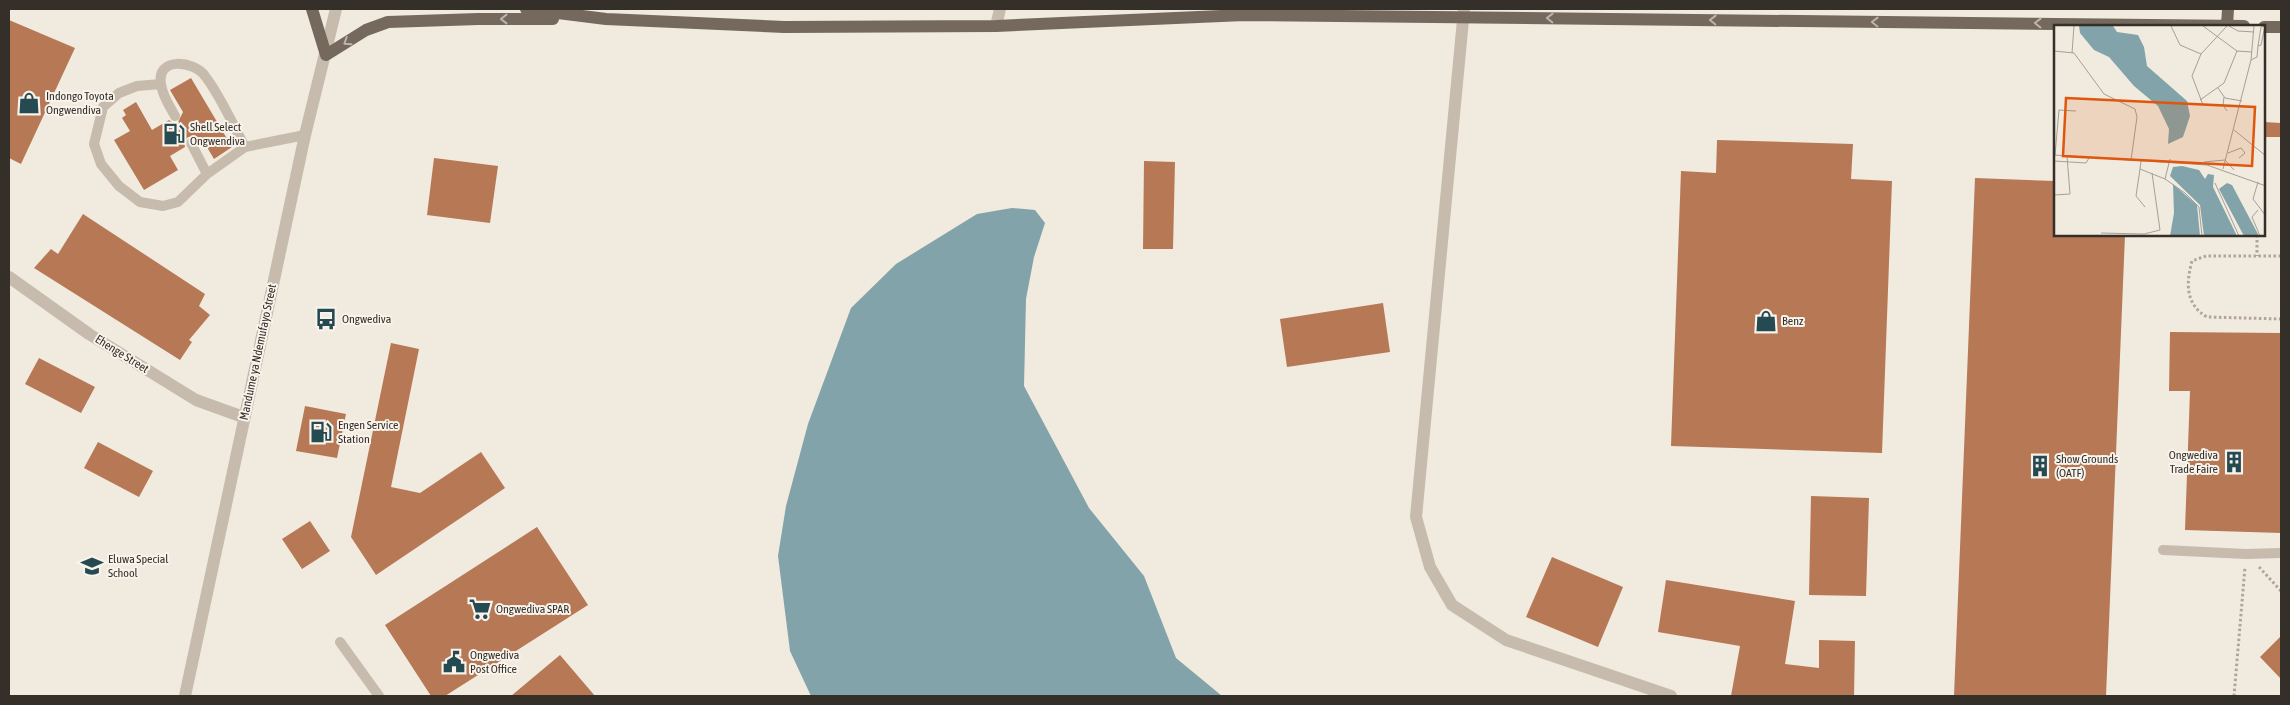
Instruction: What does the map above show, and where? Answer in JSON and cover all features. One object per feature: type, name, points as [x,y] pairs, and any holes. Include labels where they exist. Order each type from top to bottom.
[{"type":"main road","points":[[312,9],[326,55],[366,30],[388,22],[478,19],[606,19],[784,27],[996,26],[1244,16],[1463,13],[2157,25]]},
{"type":"main road","points":[[526,9],[606,19]]},
{"type":"main road","points":[[1947,22],[1948,9]]},
{"type":"main road","points":[[2227,25],[2228,9]]},
{"type":"main road","points":[[2265,27],[2281,27]]},
{"type":"street","name":"Mandume ya Ndemufayo Street","points":[[184,696],[305,135],[336,9]]},
{"type":"street","points":[[996,26],[1000,9]]},
{"type":"street","points":[[1463,13],[1416,517],[1430,567],[1452,605],[1506,640],[1671,696]]},
{"type":"street","name":"Ehenge Street","points":[[9,277],[89,334],[196,400],[243,417]]},
{"type":"lane","points":[[175,116],[161,84],[161,76],[165,68],[175,63],[193,66],[205,75],[245,147]]},
{"type":"lane","points":[[161,84],[137,86],[119,94],[103,107],[94,144],[101,164],[119,186],[140,202],[163,206],[178,202],[207,174],[245,147],[305,135]]},
{"type":"lane","points":[[191,144],[207,174]]},
{"type":"lane","points":[[2163,550],[2281,554]]},
{"type":"lane","points":[[340,642],[379,696]]},
{"type":"path","points":[[2257,236],[2257,256]]},
{"type":"path","points":[[2281,256],[2206,256],[2192,261],[2188,278],[2190,298],[2197,311],[2206,317],[2281,319]]},
{"type":"path","points":[[2246,554],[2281,591]]},
{"type":"path","points":[[2234,696],[2246,554]]},
{"type":"water","points":[[1012,208],[1035,210],[1045,223],[1034,257],[1026,299],[1024,386],[1089,508],[1144,576],[1176,658],[1222,696],[811,696],[790,651],[778,556],[786,506],[808,424],[851,308],[896,264],[977,214]]},
{"type":"building","name":"Indongo Toyota Ongwendiva","points":[[9,20],[75,48],[21,164],[9,158]]},
{"type":"building","name":"Shell Select Ongwendiva","points":[[191,78],[232,147],[214,159],[201,137],[197,140],[194,137],[188,137],[184,142],[185,147],[170,156],[178,170],[144,190],[114,140],[130,131],[122,118],[126,115],[123,110],[136,102],[152,130],[169,120],[178,122],[183,112],[170,90]]},
{"type":"building","points":[[2265,122],[2281,123],[2281,137],[2265,137]]},
{"type":"building","points":[[1717,140],[1853,144],[1851,179],[1892,181],[1882,453],[1671,446],[1681,171],[1716,173]]},
{"type":"building","points":[[434,158],[498,166],[490,223],[427,215]]},
{"type":"building","points":[[1144,161],[1175,162],[1173,249],[1143,249]]},
{"type":"building","name":"Show Grounds (OATF)","points":[[1975,178],[2054,181],[2054,236],[2125,236],[2106,696],[1954,696]]},
{"type":"building","points":[[83,214],[205,294],[199,306],[210,315],[189,340],[192,342],[180,360],[34,268],[51,249],[58,254]]},
{"type":"building","points":[[1383,303],[1390,352],[1287,367],[1280,319]]},
{"type":"building","name":"Ongwediva Trade Faire","points":[[2170,332],[2281,333],[2281,533],[2185,530],[2190,391],[2169,391]]},
{"type":"building","points":[[391,343],[419,349],[391,487],[420,493],[481,452],[505,488],[376,575],[351,537]]},
{"type":"building","points":[[39,358],[95,387],[81,413],[25,384]]},
{"type":"building","name":"Engen Service Station","points":[[305,406],[346,414],[337,458],[296,451]]},
{"type":"building","points":[[98,442],[153,471],[139,497],[84,468]]},
{"type":"building","points":[[1811,496],[1869,498],[1866,596],[1809,595]]},
{"type":"building","points":[[310,521],[330,551],[302,569],[282,539]]},
{"type":"building","points":[[537,527],[588,605],[445,696],[431,696],[385,625]]},
{"type":"building","points":[[1552,557],[1623,587],[1598,647],[1526,617]]},
{"type":"building","points":[[1666,580],[1795,601],[1785,664],[1819,668],[1819,640],[1855,641],[1854,696],[1731,696],[1740,646],[1658,632]]},
{"type":"building","points":[[2281,636],[2281,679],[2260,657]]},
{"type":"building","points":[[560,655],[595,696],[511,696]]},
{"type":"place","name":"Indongo Toyota Ongwendiva","points":[[29,103]]},
{"type":"place","name":"Shell Select Ongwendiva","points":[[174,134]]},
{"type":"place","name":"Ongwediva","points":[[326,319]]},
{"type":"place","name":"Benz","points":[[1766,321]]},
{"type":"place","name":"Engen Service Station","points":[[321,432]]},
{"type":"place","name":"Ongwediva Trade Faire","points":[[2234,462]]},
{"type":"place","name":"Show Grounds (OATF)","points":[[2040,466]]},
{"type":"place","name":"Eluwa Special School","points":[[92,566]]},
{"type":"place","name":"Ongwediva SPAR","points":[[480,609]]},
{"type":"place","name":"Ongwediva Post Office","points":[[454,662]]}]
